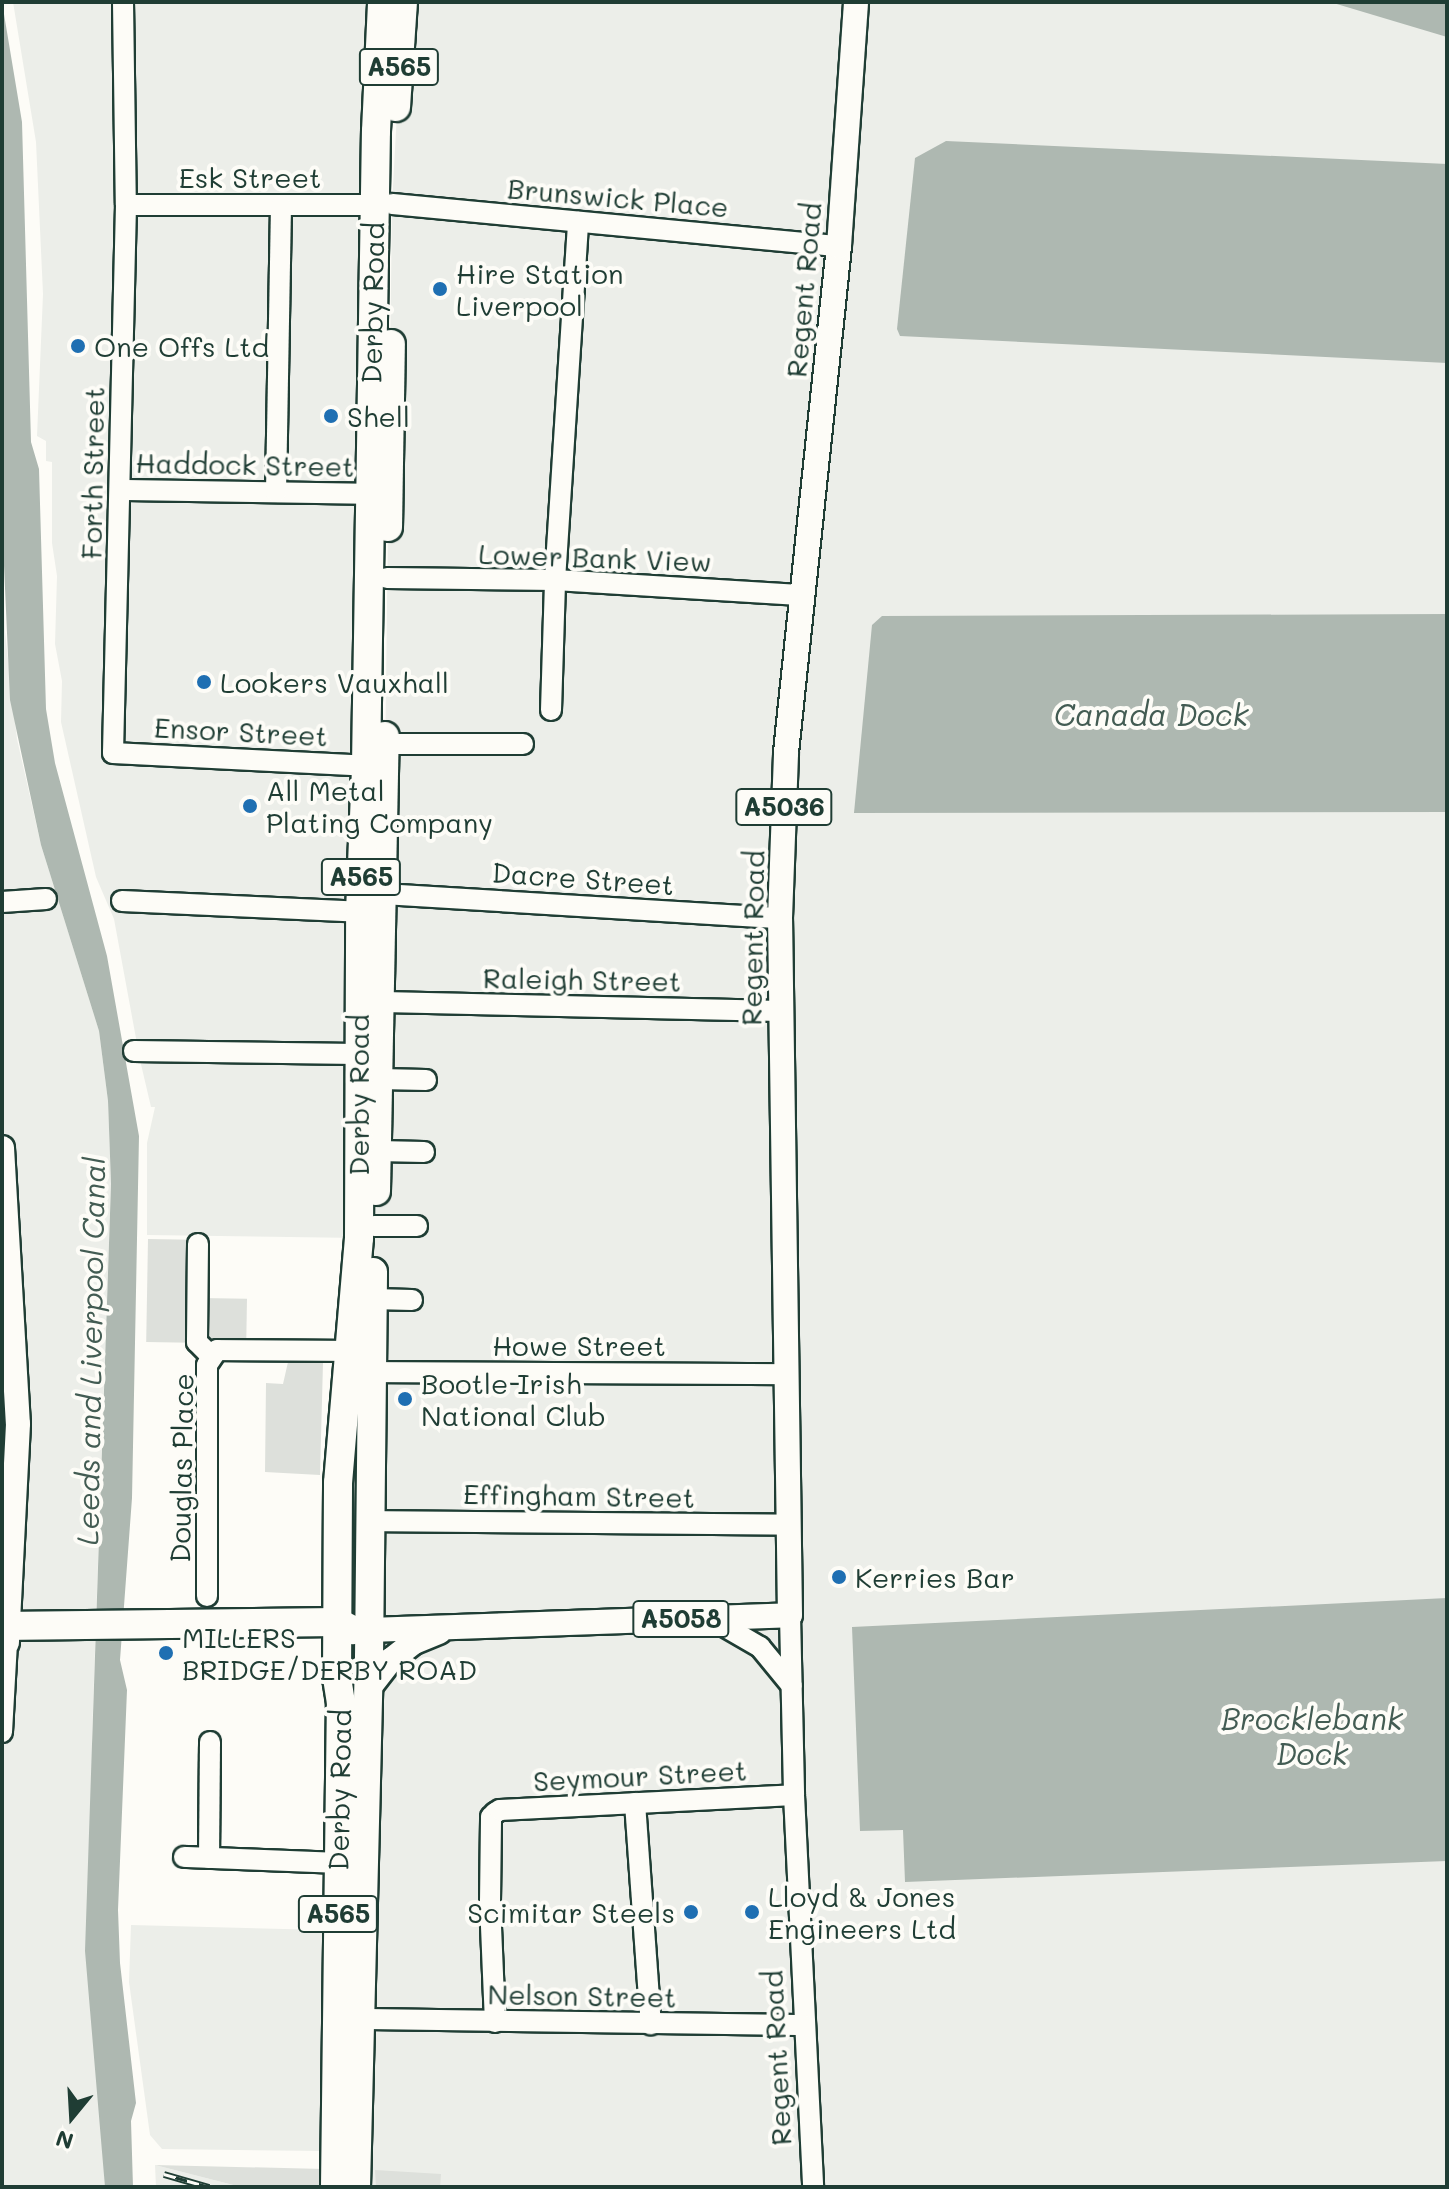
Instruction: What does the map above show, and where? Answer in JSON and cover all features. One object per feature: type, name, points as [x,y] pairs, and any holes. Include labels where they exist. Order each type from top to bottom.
[{"type":"highway","name":"Derby Road","points":[[335,2187],[341,1703],[349,1631],[368,1521],[382,1002],[387,578],[382,2]]},
{"type":"highway","name":"Derby Road","points":[[356,2187],[368,1689],[349,1631],[338,1483],[359,1238],[357,1054],[370,494],[383,204],[403,2]]},
{"type":"highway","name":"A5058","points":[[11,1635],[349,1631]]},
{"type":"main road","name":"Regent Road","points":[[790,1615],[780,918],[786,752],[800,595],[839,246],[856,2]]},
{"type":"main road","points":[[2,1148],[7,1286],[18,1424],[11,1635]]},
{"type":"main road","name":"A5058","points":[[349,1631],[790,1615]]},
{"type":"main road","points":[[368,1689],[391,1660],[406,1648],[449,1628]]},
{"type":"street","name":"Forth Street","points":[[113,753],[126,205],[123,2]]},
{"type":"street","name":"Esk Street","points":[[126,205],[383,204]]},
{"type":"street","name":"Brunswick Place","points":[[383,204],[839,246]]},
{"type":"street","points":[[276,492],[281,206]]},
{"type":"street","points":[[551,710],[555,580],[578,222]]},
{"type":"street","name":"Haddock Street","points":[[120,490],[370,494]]},
{"type":"street","name":"Lower Bank View","points":[[387,578],[555,580],[800,595]]},
{"type":"street","points":[[385,744],[523,744]]},
{"type":"street","name":"Ensor Street","points":[[113,753],[366,766]]},
{"type":"street","name":"Dacre Street","points":[[383,894],[780,918]]},
{"type":"street","points":[[2,902],[46,899]]},
{"type":"street","points":[[122,901],[360,912]]},
{"type":"street","name":"Raleigh Street","points":[[382,1002],[781,1011]]},
{"type":"street","points":[[134,1051],[357,1054]]},
{"type":"street","points":[[379,1079],[426,1080]]},
{"type":"street","points":[[378,1151],[424,1152]]},
{"type":"street","points":[[374,1226],[417,1226]]},
{"type":"street","points":[[198,1244],[197,1342],[212,1357]]},
{"type":"street","points":[[372,1299],[412,1300]]},
{"type":"street","name":"Douglas Place","points":[[207,1596],[207,1365],[217,1350],[273,1362],[348,1351]]},
{"type":"street","name":"Howe Street","points":[[370,1372],[787,1374]]},
{"type":"street","name":"Effingham Street","points":[[368,1521],[790,1525]]},
{"type":"street","name":"Regent Road","points":[[790,1615],[794,1795],[813,2187]]},
{"type":"street","points":[[709,1618],[760,1647],[792,1686]]},
{"type":"street","points":[[2,1732],[11,1635]]},
{"type":"street","points":[[209,1858],[210,1742]]},
{"type":"street","name":"Seymour Street","points":[[495,2022],[490,1902],[491,1817],[500,1810],[794,1795]]},
{"type":"street","points":[[635,1803],[651,2024]]},
{"type":"street","points":[[184,1857],[337,1863]]},
{"type":"street","name":"Nelson Street","points":[[359,2019],[805,2025]]},
{"type":"shaded area","points":[[13,2],[382,2],[359,1238],[147,1235],[147,1143],[155,1107],[151,1107],[140,1060],[114,919],[96,877],[61,722],[62,681],[55,644],[57,576],[52,543],[52,462],[46,461],[46,441],[37,436],[43,294],[36,142]]},
{"type":"shaded area","points":[[403,2],[1447,2],[1447,2187],[356,2187],[370,1372],[385,766],[392,204]]},
{"type":"shaded area","points":[[2,521],[5,632],[17,739],[41,845],[99,1031],[108,1101],[111,1184],[92,1738],[105,2187],[2,2187]]},
{"type":"shaded area","points":[[148,1239],[193,1240],[191,1343],[146,1342]]},
{"type":"shaded area","points":[[201,1298],[247,1299],[246,1342],[200,1341]]},
{"type":"shaded area","points":[[288,1362],[323,1363],[320,1475],[265,1472],[266,1383],[283,1384]]},
{"type":"shaded area","points":[[131,1925],[324,1930],[321,2151],[162,2149],[150,2135],[129,1982]]},
{"type":"shaded area","points":[[155,2165],[241,2187],[156,2187]]},
{"type":"shaded area","points":[[155,2165],[324,2169],[322,2187],[241,2187]]},
{"type":"shaded area","points":[[375,2170],[441,2174],[440,2187],[376,2187]]},
{"type":"water","points":[[2,2],[22,122],[31,442],[39,469],[46,709],[55,763],[107,956],[139,1136],[132,1498],[120,1660],[127,1690],[118,1910],[120,1963],[136,2103],[131,2121],[133,2187],[105,2187],[85,1951],[111,1184],[108,1101],[99,1031],[41,845],[10,700],[2,521]]},
{"type":"water","points":[[1330,2],[1447,2],[1447,37]]},
{"type":"water","points":[[946,141],[1447,164],[1447,363],[900,336],[897,329],[915,158]]},
{"type":"water","name":"Canada Dock","points":[[1447,614],[1447,812],[854,813],[872,625],[882,616]]},
{"type":"water","name":"Brocklebank Dock","points":[[1447,1598],[1447,1861],[905,1882],[903,1830],[860,1831],[852,1627]]},
{"type":"railway","points":[[164,2174],[209,2187]]},
{"type":"place","name":"Hire Station Liverpool","points":[[440,289]]},
{"type":"place","name":"One Offs Ltd","points":[[78,346]]},
{"type":"place","name":"Shell","points":[[331,416]]},
{"type":"place","name":"Lookers Vauxhall","points":[[204,682]]},
{"type":"place","name":"All Metal Plating Company","points":[[250,806]]},
{"type":"place","name":"Bootle Irish National Club","points":[[405,1399]]},
{"type":"place","name":"Kerries Bar","points":[[839,1577]]},
{"type":"place","name":"MILLERS BRIDGE/DERBY ROAD","points":[[166,1653]]},
{"type":"place","name":"Scimitar Steels","points":[[691,1912]]},
{"type":"place","name":"Lloyd & Jones Engineers Ltd","points":[[752,1912]]},
{"type":"water label","name":"Leeds and Liverpool Canal","points":[[90,1351]]}]
